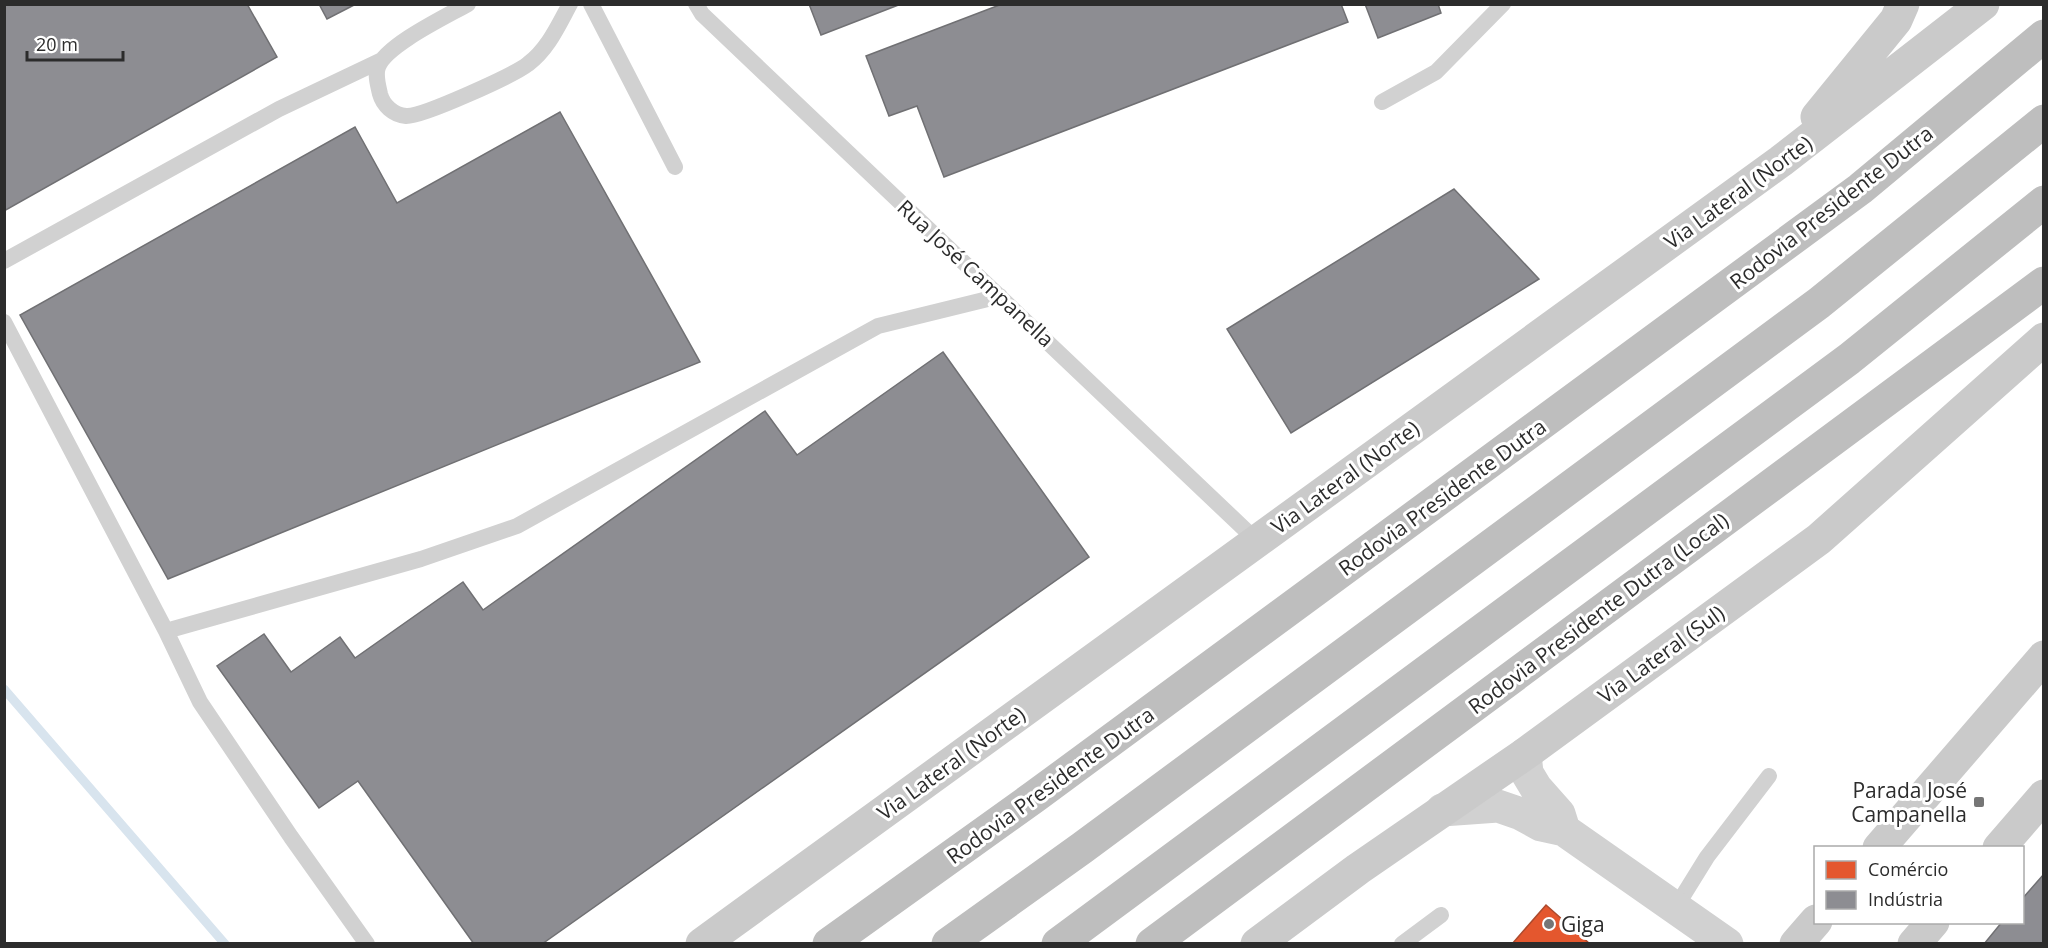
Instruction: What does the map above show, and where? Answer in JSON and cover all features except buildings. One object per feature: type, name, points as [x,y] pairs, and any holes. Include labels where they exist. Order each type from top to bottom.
[{"type":"highway","name":"Rodovia Presidente Dutra","points":[[829,944],[1034,797],[1860,189],[2043,36]]},
{"type":"highway","points":[[948,944],[1082,848],[1819,303],[2043,121]]},
{"type":"highway","points":[[1058,944],[1850,359],[2043,202]]},
{"type":"highway","name":"Rodovia Presidente Dutra (Local)","points":[[1152,944],[2043,283]]},
{"type":"main road","points":[[1781,161],[1896,20],[1903,4]]},
{"type":"main road","name":"Via Lateral (Norte)","points":[[702,944],[1781,161],[1983,4]]},
{"type":"main road","name":"Via Lateral (Sul)","points":[[1257,944],[1524,754],[1819,539],[2043,339]]},
{"type":"main road","points":[[1881,846],[2043,657]]},
{"type":"main road","points":[[2000,846],[2043,796]]},
{"type":"main road","points":[[1796,944],[1814,922]]},
{"type":"main road","points":[[1914,944],[1931,924]]},
{"type":"street","points":[[1524,754],[1527,773],[1536,788],[1558,814],[1564,830]]},
{"type":"street","points":[[1443,810],[1498,806],[1521,814],[1541,825],[1564,830],[1727,944]]},
{"type":"lane","points":[[468,4],[399,44],[377,67],[376,81],[382,102],[397,114],[409,116],[422,113],[483,88],[528,64],[549,44],[570,4]]},
{"type":"lane","points":[[591,4],[675,167]]},
{"type":"lane","name":"Rua José Campanella","points":[[696,4],[702,14],[1257,541]]},
{"type":"lane","points":[[1382,102],[1436,72],[1503,4]]},
{"type":"lane","points":[[4,261],[279,109],[382,60]]},
{"type":"lane","points":[[166,631],[421,559],[517,526],[878,327],[1000,296]]},
{"type":"lane","points":[[4,322],[166,631],[200,702],[367,944]]},
{"type":"lane","points":[[1676,907],[1707,857],[1769,776]]},
{"type":"lane","points":[[1402,944],[1441,915]]},
{"type":"waterway","points":[[4,689],[225,944]]},
{"type":"place","name":"Parada José Campanella","points":[[1979,802]]},
{"type":"place","name":"Giga","points":[[1549,924]]}]
